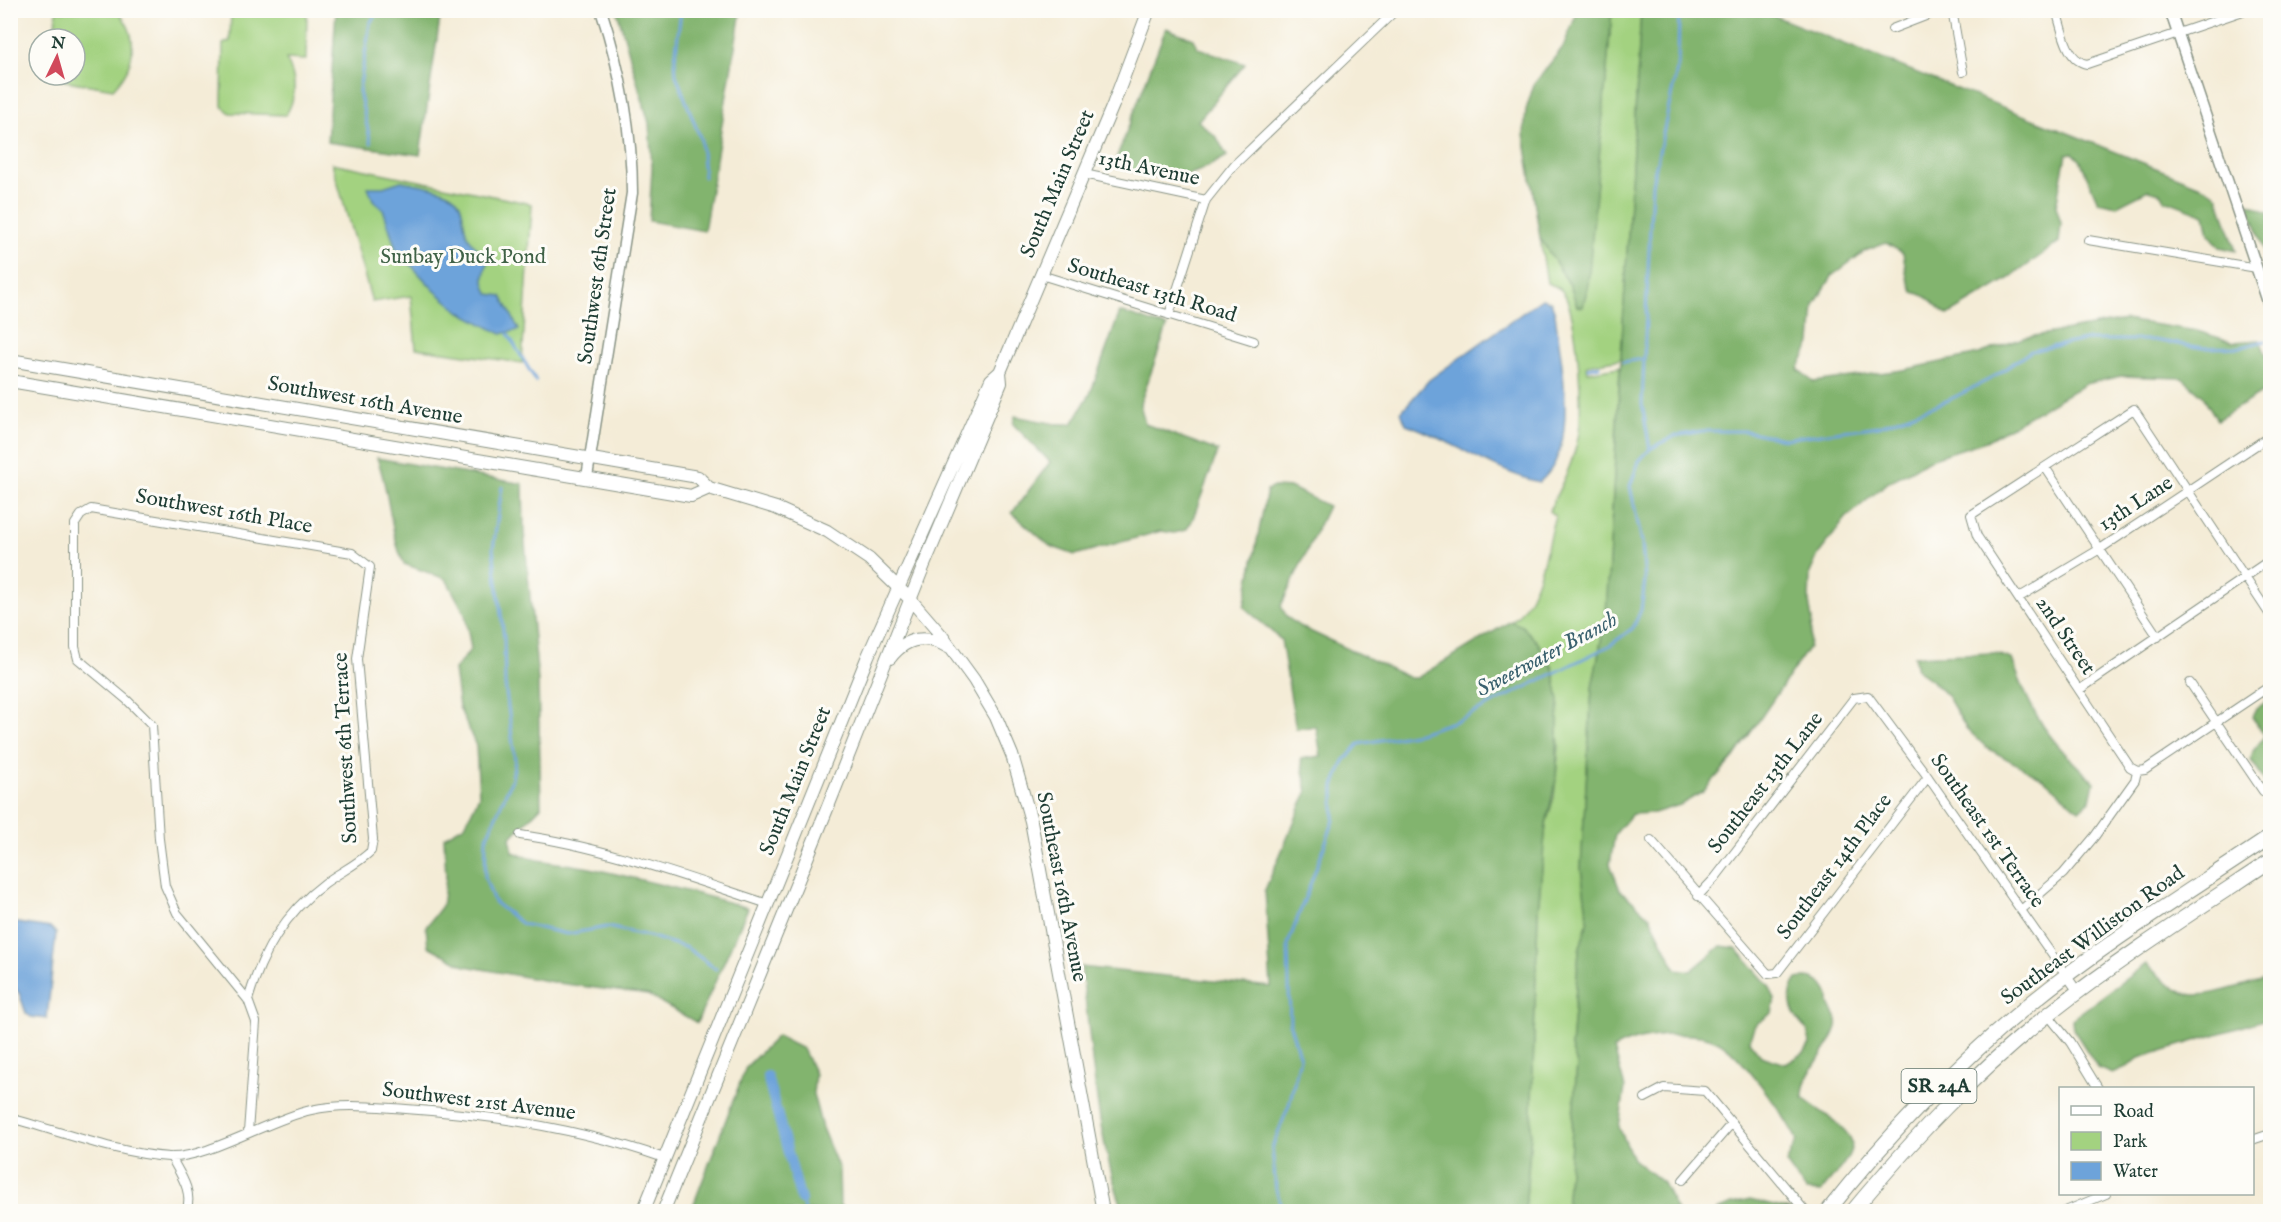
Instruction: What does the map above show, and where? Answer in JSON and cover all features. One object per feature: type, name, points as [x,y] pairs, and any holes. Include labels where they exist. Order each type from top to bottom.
[{"type":"highway","name":"Southeast Williston Road","points":[[1827,1212],[1906,1119],[1969,1057],[2066,976],[2271,837]]},
{"type":"highway","points":[[2238,858],[2249,875]]},
{"type":"highway","name":"Southeast Williston Road","points":[[1852,1212],[1920,1134],[1983,1071],[2048,1015],[2078,992],[2271,861]]},
{"type":"highway","points":[[1906,1119],[1920,1134]]},
{"type":"main road","name":"South Main Street","points":[[643,1212],[811,793],[991,380],[1000,372],[1084,174],[1149,10]]},
{"type":"main road","name":"Southwest 16th Avenue","points":[[10,360],[698,477],[710,488],[776,508],[827,531],[869,559],[910,599]]},
{"type":"main road","name":"South Main Street","points":[[663,1212],[830,804],[910,599],[1001,383],[1000,372]]},
{"type":"main road","name":"Southwest 16th Avenue","points":[[10,381],[691,496],[710,488]]},
{"type":"main road","name":"Southeast 16th Avenue","points":[[910,599],[954,651],[996,717],[1025,795],[1103,1212]]},
{"type":"main road","points":[[884,666],[903,645],[920,638],[936,641],[954,651]]},
{"type":"main road","points":[[811,793],[830,804]]},
{"type":"main road","points":[[768,904],[784,912]]},
{"type":"main road","points":[[664,1158],[681,1167]]},
{"type":"street","name":"Southwest 6th Street","points":[[587,477],[632,193],[632,152],[625,98],[601,10]]},
{"type":"street","points":[[1169,315],[1206,200],[1234,165],[1396,10]]},
{"type":"street","points":[[1892,29],[1941,10]]},
{"type":"street","points":[[1952,10],[1963,72]]},
{"type":"street","points":[[2056,10],[2071,56],[2080,63],[2105,59],[2246,10]]},
{"type":"street","points":[[2170,10],[2271,308]]},
{"type":"street","name":"13th Avenue","points":[[1084,174],[1206,200]]},
{"type":"street","points":[[2088,240],[2257,268]]},
{"type":"street","name":"Southeast 13th Road","points":[[1041,275],[1254,341]]},
{"type":"street","points":[[2158,637],[2045,467],[2134,409],[2271,615]]},
{"type":"street","name":"13th Lane","points":[[2018,598],[2100,549],[2271,436]]},
{"type":"street","name":"2nd Street","points":[[2045,467],[1971,515],[1977,537],[2130,767],[2137,771]]},
{"type":"street","name":"Southwest 16th Place","points":[[248,1000],[177,913],[165,886],[159,839],[152,725],[127,700],[78,659],[75,647],[75,524],[81,515],[91,509],[352,553],[360,558]]},
{"type":"street","name":"Southwest 6th Terrace","points":[[248,1000],[260,963],[285,921],[308,896],[371,851],[373,838],[357,659],[370,567],[360,558]]},
{"type":"street","points":[[2079,690],[2271,560]]},
{"type":"street","points":[[2190,683],[2263,791]]},
{"type":"street","points":[[2021,910],[2063,874],[2095,836],[2135,780],[2137,771],[2145,770],[2271,686]]},
{"type":"street","name":"Southeast 1st Terrace","points":[[1863,695],[1872,699],[2078,992]]},
{"type":"street","name":"Southeast 13th Lane","points":[[1698,896],[1715,878],[1854,698],[1863,695]]},
{"type":"street","name":"Southeast 14th Place","points":[[1698,896],[1768,974],[1777,973],[1928,777]]},
{"type":"street","points":[[520,835],[553,840],[768,904]]},
{"type":"street","points":[[1651,840],[1698,896]]},
{"type":"street","points":[[248,1000],[256,1022],[248,1132]]},
{"type":"street","points":[[2048,1015],[2070,1042],[2097,1087]]},
{"type":"street","points":[[1645,1098],[1664,1088],[1705,1091],[1806,1212]]},
{"type":"street","name":"Southwest 21st Avenue","points":[[10,1118],[130,1150],[171,1157],[209,1149],[273,1121],[313,1110],[361,1106],[441,1111],[512,1120],[609,1139],[664,1158]]},
{"type":"street","points":[[1683,1180],[1732,1123]]},
{"type":"street","points":[[2254,1140],[2271,1134]]},
{"type":"street","points":[[171,1157],[187,1186],[189,1203],[186,1212]]},
{"type":"street","points":[[2063,1212],[2104,1195]]},
{"type":"green space","points":[[57,11],[117,11],[129,30],[132,50],[127,70],[113,89],[87,85],[87,27],[55,27]]},
{"type":"green space","points":[[231,11],[307,11],[306,60],[286,59],[294,80],[294,94],[286,115],[230,113],[222,106],[223,44],[230,41]]},
{"type":"green space","points":[[336,11],[441,11],[420,155],[327,142]]},
{"type":"green space","points":[[617,11],[741,11],[704,231],[649,221],[652,167],[649,123]]},
{"type":"green space","points":[[1578,11],[1612,11],[1588,284],[1583,307],[1577,306],[1570,285],[1540,238],[1524,134],[1526,110],[1534,84],[1563,47]]},
{"type":"green space","points":[[1612,11],[1641,11],[1621,359],[1587,365],[1588,372],[1620,367],[1606,616],[1592,688],[1581,868],[1588,921],[1579,951],[1571,1048],[1577,1064],[1566,1211],[1525,1211],[1531,1132],[1538,911],[1546,824],[1554,797],[1559,746],[1553,668],[1529,633],[1511,622],[1521,612],[1535,587],[1555,516],[1549,511],[1570,466],[1578,438],[1580,386],[1573,320],[1563,292],[1558,287],[1547,283],[1540,238],[1570,285],[1577,306],[1586,299]]},
{"type":"green space","points":[[1641,11],[1762,11],[2206,188],[2218,196],[2236,251],[2220,247],[2209,234],[2205,215],[2165,200],[2160,193],[2148,190],[2117,206],[2098,202],[2080,160],[2073,153],[2066,154],[2056,206],[2061,223],[2059,242],[2011,277],[1948,315],[1929,299],[1913,292],[1907,278],[1903,253],[1886,243],[1865,251],[1833,275],[1814,305],[1811,343],[1798,369],[1813,382],[1903,370],[1979,354],[2023,338],[2125,320],[2197,331],[2233,342],[2260,340],[2270,365],[2270,401],[2263,392],[2217,420],[2203,396],[2182,378],[2121,376],[2085,384],[1986,441],[1933,458],[1887,483],[1846,518],[1818,555],[1810,573],[1809,601],[1812,621],[1809,647],[1734,757],[1703,792],[1680,805],[1654,813],[1632,814],[1615,834],[1610,864],[1620,890],[1650,917],[1676,969],[1691,971],[1721,946],[1736,948],[1769,986],[1775,999],[1772,1013],[1755,1025],[1749,1041],[1761,1056],[1786,1064],[1804,1053],[1810,1044],[1808,1031],[1798,1020],[1792,1007],[1793,986],[1797,979],[1806,978],[1819,982],[1825,989],[1829,995],[1829,1004],[1836,1018],[1837,1027],[1829,1045],[1811,1070],[1803,1098],[1834,1121],[1848,1135],[1851,1142],[1849,1155],[1821,1192],[1806,1191],[1786,1163],[1797,1140],[1773,1101],[1737,1057],[1717,1041],[1706,1037],[1665,1035],[1650,1037],[1614,1049],[1625,1088],[1619,1127],[1633,1159],[1663,1183],[1677,1211],[1566,1211],[1577,1064],[1571,1048],[1579,951],[1588,921],[1581,868],[1592,688],[1606,616]]},
{"type":"green space","points":[[1166,28],[1194,39],[1198,48],[1245,64],[1198,121],[1217,138],[1227,156],[1195,172],[1172,178],[1113,167]]},
{"type":"green space","name":"Sunbay Duck Pond","points":[[332,163],[532,204],[522,363],[416,348],[411,296],[372,302]]},
{"type":"green space","points":[[2248,203],[2270,213],[2270,267]]},
{"type":"green space","points":[[1120,312],[1167,327],[1140,404],[1145,424],[1218,451],[1192,521],[1186,530],[1174,533],[1161,531],[1075,555],[1050,546],[1012,513],[1050,462],[1013,424],[1015,416],[1056,424],[1072,424],[1090,394]]},
{"type":"green space","points":[[377,458],[523,484],[524,532],[538,681],[541,807],[510,838],[513,852],[542,861],[590,868],[649,882],[748,908],[697,1023],[648,995],[558,983],[465,966],[428,946],[426,927],[442,906],[446,877],[444,837],[465,825],[479,796],[476,746],[459,707],[454,670],[471,649],[465,614],[446,579],[404,564],[395,538],[385,484]]},
{"type":"green space","points":[[1274,487],[1292,488],[1328,506],[1281,606],[1287,617],[1299,626],[1410,678],[1417,678],[1511,621],[1522,626],[1538,643],[1553,668],[1559,700],[1556,780],[1546,824],[1538,911],[1531,1133],[1525,1211],[1124,1212],[1106,1152],[1100,1122],[1081,967],[1271,987],[1265,890],[1307,792],[1301,759],[1321,756],[1316,726],[1296,729],[1281,640],[1244,607],[1267,490]]},
{"type":"green space","points":[[1994,653],[2012,659],[2027,696],[2044,726],[2065,754],[2094,782],[2090,800],[2079,810],[2044,779],[1987,748],[1966,728],[1948,697],[1917,670],[1914,656]]},
{"type":"green space","points":[[2270,699],[2270,790],[2251,760],[2253,751],[2265,736],[2252,717],[2256,709]]},
{"type":"green space","points":[[2146,964],[2182,992],[2196,995],[2270,978],[2270,1018],[2139,1058],[2113,1074],[2098,1068],[2073,1029],[2072,1019]]},
{"type":"green space","points":[[777,1036],[803,1049],[815,1074],[813,1094],[822,1128],[839,1169],[840,1206],[848,1211],[691,1211],[746,1067]]},
{"type":"green space","points":[[1750,1200],[1794,1211],[1716,1211]]},
{"type":"water","name":"Sunbay Duck Pond","points":[[401,181],[437,189],[454,196],[458,201],[469,238],[488,260],[484,278],[486,290],[489,294],[502,296],[519,330],[501,334],[460,312],[435,291],[396,249],[383,209],[373,200],[368,187],[383,187]]},
{"type":"water","points":[[1542,299],[1551,302],[1555,313],[1565,402],[1560,448],[1552,467],[1539,482],[1505,471],[1440,438],[1406,424],[1401,412],[1429,380]]},
{"type":"water","points":[[11,922],[51,928],[56,933],[47,1019],[31,1017],[26,1013],[19,993],[11,982]]},
{"type":"waterway","points":[[371,143],[359,91],[370,23],[379,10]]},
{"type":"waterway","points":[[681,10],[675,59],[676,75],[701,140],[704,177]]},
{"type":"waterway","points":[[1650,449],[1642,404],[1652,184],[1678,65],[1679,10]]},
{"type":"waterway","points":[[508,334],[536,381]]},
{"type":"waterway","name":"Sweetwater Branch","points":[[1283,1212],[1276,1189],[1272,1148],[1289,1105],[1300,1058],[1290,1025],[1288,944],[1334,820],[1334,786],[1344,761],[1359,744],[1419,733],[1459,720],[1609,646],[1633,628],[1641,610],[1645,581],[1642,542],[1630,486],[1639,461],[1650,449],[1675,436],[1702,431],[1746,431],[1784,439],[1879,426],[1949,400],[1992,378],[2031,351],[2085,340],[2153,340],[2204,348],[2241,347],[2265,341]]},
{"type":"waterway","points":[[1623,362],[1643,359]]},
{"type":"waterway","points":[[1589,368],[1599,366]]},
{"type":"waterway","points":[[502,487],[493,549],[504,638],[505,684],[515,760],[512,779],[486,839],[485,877],[494,902],[522,924],[567,934],[607,927],[649,936],[687,948],[716,969]]},
{"type":"waterway","points":[[767,1076],[801,1200]]},
{"type":"waterway","points":[[801,1200],[805,1212]]}]
